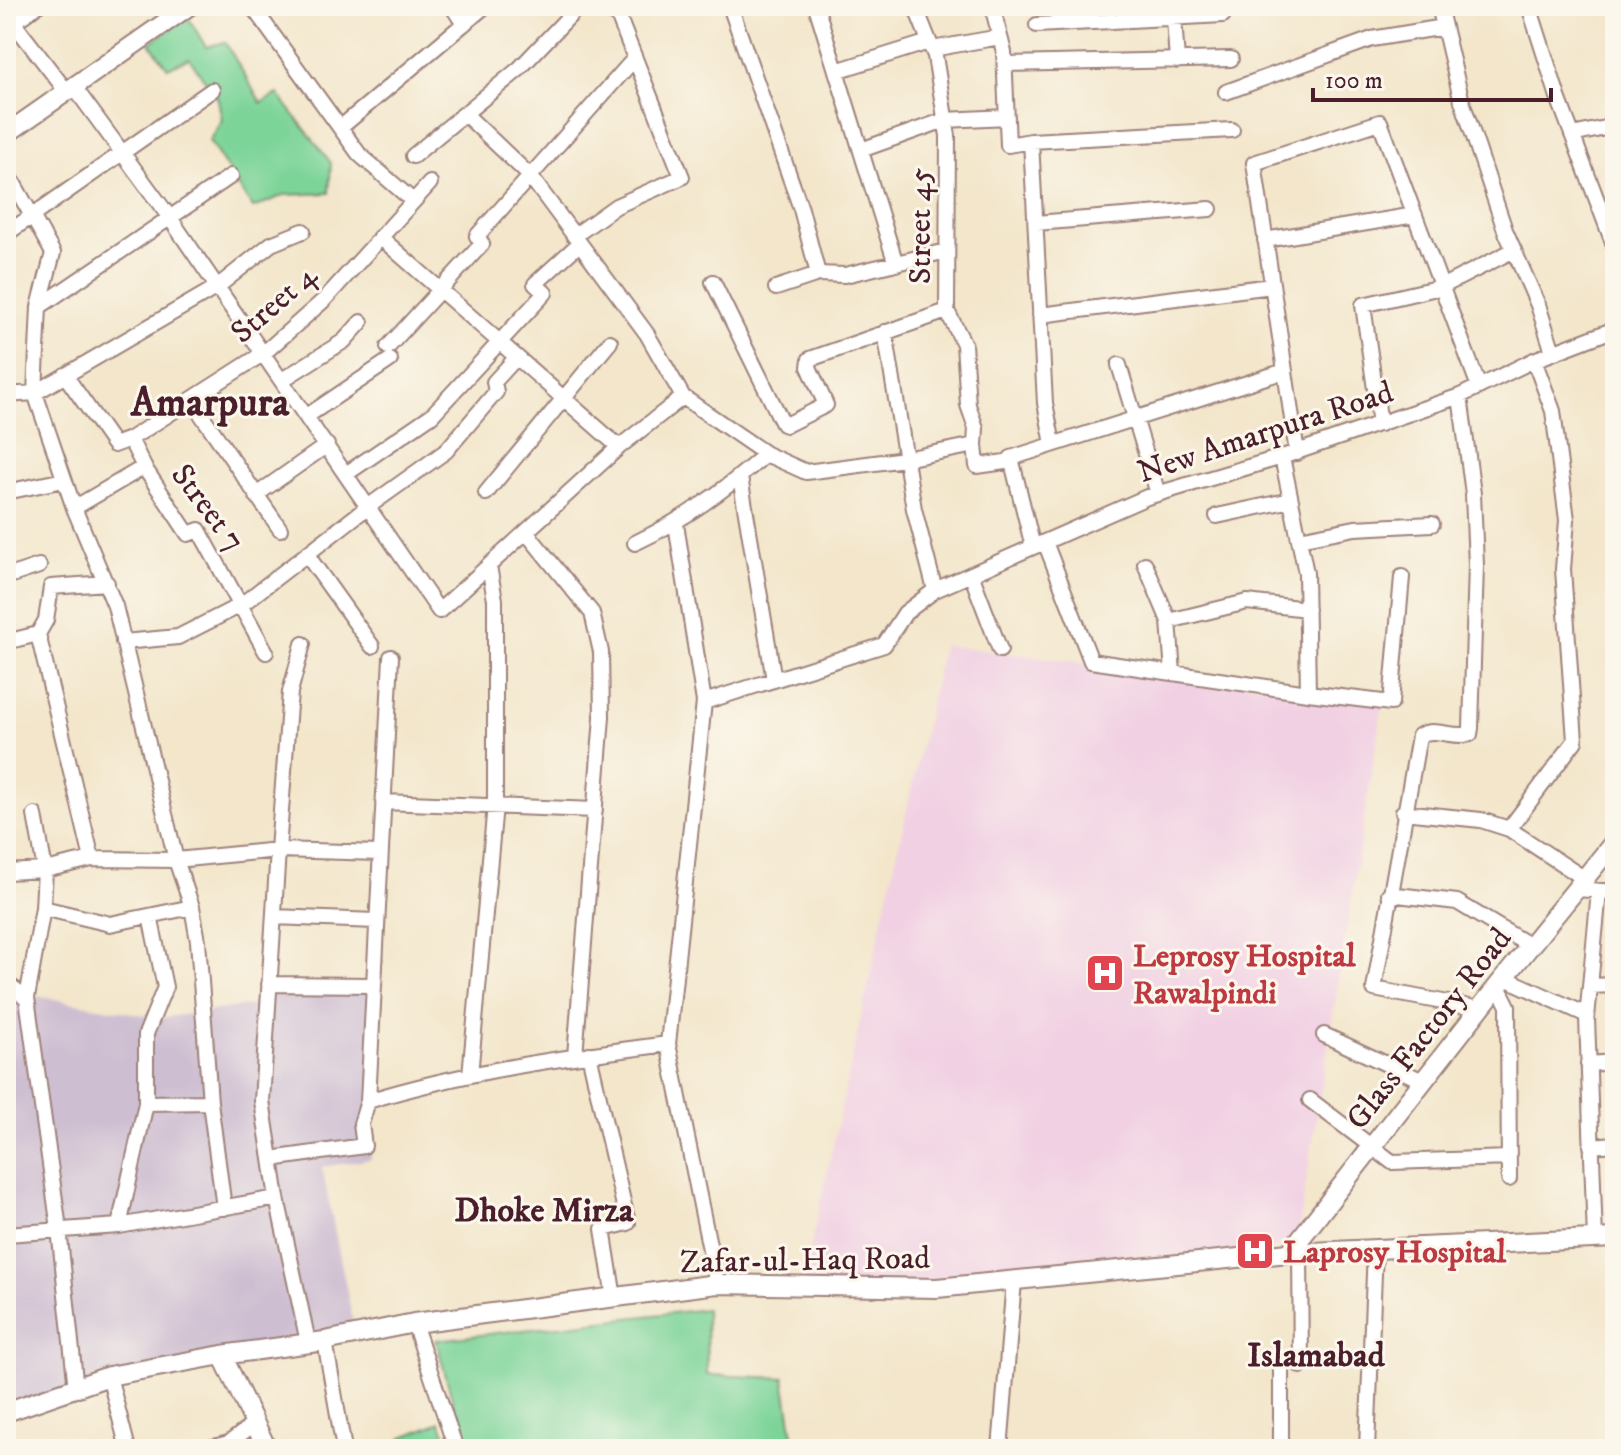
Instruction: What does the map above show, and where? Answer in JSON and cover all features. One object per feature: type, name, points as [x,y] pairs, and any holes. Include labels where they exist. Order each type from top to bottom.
[{"type":"street","points":[[37,6],[8,21],[70,89],[170,218],[439,611],[619,447],[683,397]]},
{"type":"street","points":[[6,134],[189,6]]},
{"type":"street","points":[[252,6],[359,154],[413,201]]},
{"type":"street","points":[[452,6],[464,24]]},
{"type":"street","points":[[340,128],[485,6]]},
{"type":"street","points":[[413,156],[519,69],[579,6]]},
{"type":"street","points":[[346,474],[432,415],[545,293],[535,284],[577,240],[616,206],[682,177],[619,18],[606,6]]},
{"type":"street","points":[[730,6],[801,209],[818,274]]},
{"type":"street","points":[[816,6],[896,264]]},
{"type":"street","name":"Street 45","points":[[915,6],[930,45],[948,136],[947,311],[964,344],[968,405],[976,428],[975,445]]},
{"type":"street","points":[[992,6],[1005,64],[1008,145],[1031,141],[1232,130]]},
{"type":"street","points":[[1101,6],[1106,21]]},
{"type":"street","points":[[1037,25],[1174,18],[1192,11],[1223,15],[1223,6]]},
{"type":"street","points":[[1439,6],[1461,98],[1553,352]]},
{"type":"street","points":[[1529,6],[1572,135],[1615,248]]},
{"type":"street","points":[[1174,18],[1177,61]]},
{"type":"street","points":[[1226,92],[1372,39],[1444,27]]},
{"type":"street","points":[[836,71],[930,45],[1000,37]]},
{"type":"street","points":[[307,416],[389,353],[482,244],[477,236],[635,58]]},
{"type":"street","points":[[1005,64],[1231,59]]},
{"type":"street","points":[[6,234],[212,90]]},
{"type":"street","points":[[465,114],[530,176],[647,334],[683,397],[766,454],[806,472],[905,459],[975,445],[977,466],[1012,461]]},
{"type":"street","points":[[861,150],[945,120],[1007,117]]},
{"type":"street","points":[[1308,693],[1306,573],[1291,500],[1285,371],[1254,163],[1380,122],[1479,387]]},
{"type":"street","points":[[1572,135],[1615,126]]},
{"type":"street","points":[[1031,141],[1045,403],[1053,444]]},
{"type":"street","points":[[6,170],[53,253],[39,307],[35,393],[74,508],[107,583],[176,860],[192,907],[198,941],[210,1102],[224,1208]]},
{"type":"street","points":[[39,307],[231,176]]},
{"type":"street","name":"Street 4","points":[[130,439],[264,353],[324,300],[430,183]]},
{"type":"street","points":[[1036,223],[1210,209]]},
{"type":"street","points":[[1265,240],[1415,215]]},
{"type":"street","points":[[6,395],[35,393],[217,287],[271,244],[303,231]]},
{"type":"street","points":[[380,237],[619,447]]},
{"type":"street","points":[[1380,424],[1363,305],[1441,287],[1514,250]]},
{"type":"street","points":[[776,288],[818,274],[845,275],[947,251]]},
{"type":"street","points":[[713,282],[786,425],[826,405],[808,362],[947,311]]},
{"type":"street","points":[[1040,315],[1272,286]]},
{"type":"street","points":[[282,380],[344,341],[361,322]]},
{"type":"street","points":[[885,332],[914,509],[935,590]]},
{"type":"street","name":"New Amarpura Road","points":[[704,702],[884,645],[905,613],[935,590],[1158,494],[1380,424],[1460,396],[1553,352],[1613,335]]},
{"type":"street","points":[[486,493],[610,342]]},
{"type":"street","points":[[123,642],[178,637],[241,605],[446,451],[496,392],[494,382],[517,357]]},
{"type":"street","points":[[1509,829],[1575,741],[1563,569],[1567,520],[1553,411],[1534,360]]},
{"type":"street","points":[[1119,365],[1158,494]]},
{"type":"street","points":[[1285,371],[1011,458],[1039,545],[1091,661],[1391,703],[1402,577]]},
{"type":"street","points":[[65,375],[114,445],[130,439]]},
{"type":"street","points":[[1460,396],[1473,494],[1476,551],[1471,728],[1470,734],[1464,736],[1427,732],[1419,736],[1403,812],[1374,989],[1480,1009]]},
{"type":"street","points":[[192,401],[280,529]]},
{"type":"street","name":"Street 7","points":[[130,439],[144,467],[188,534],[199,530],[266,652]]},
{"type":"street","points":[[256,495],[327,445]]},
{"type":"street","points":[[635,543],[676,524],[766,454]]},
{"type":"street","points":[[74,508],[144,467]]},
{"type":"street","points":[[740,477],[774,680]]},
{"type":"street","points":[[6,492],[64,480]]},
{"type":"street","points":[[1217,516],[1291,500]]},
{"type":"street","points":[[676,524],[704,702],[668,1044],[717,1284]]},
{"type":"street","points":[[1299,539],[1355,528],[1432,524]]},
{"type":"street","points":[[526,532],[592,613],[601,652],[602,717],[582,1055],[628,1223],[603,1229],[614,1298]]},
{"type":"street","points":[[307,555],[372,646]]},
{"type":"street","points":[[1145,564],[1169,621],[1173,673]]},
{"type":"street","points":[[6,577],[39,566]]},
{"type":"street","points":[[470,1075],[495,805],[495,600],[489,566]]},
{"type":"street","points":[[971,574],[1000,650]]},
{"type":"street","points":[[92,859],[38,634],[46,620],[51,587],[107,583]]},
{"type":"street","points":[[1169,621],[1247,602],[1307,609]]},
{"type":"street","points":[[6,642],[38,634]]},
{"type":"street","points":[[303,644],[290,692],[262,1101],[277,1198],[344,1449]]},
{"type":"street","points":[[271,1159],[363,1148],[361,1124],[368,1101],[391,657]]},
{"type":"street","points":[[383,802],[595,810]]},
{"type":"street","points":[[1403,812],[1481,820],[1509,829],[1587,886],[1615,892]]},
{"type":"street","points":[[35,815],[45,870],[43,908],[27,998],[59,1229],[76,1389]]},
{"type":"street","name":"Glass Factory Road","points":[[1295,1253],[1373,1146],[1501,982],[1530,946],[1587,886],[1615,841]]},
{"type":"street","points":[[6,872],[45,870],[92,859],[176,860],[278,850],[380,853]]},
{"type":"street","points":[[1587,886],[1590,986],[1588,1064],[1595,1240]]},
{"type":"street","points":[[1389,894],[1457,902],[1530,946]]},
{"type":"street","points":[[43,908],[110,924],[192,907]]},
{"type":"street","points":[[119,1226],[146,1103],[146,1034],[165,987],[150,916]]},
{"type":"street","points":[[274,917],[376,921]]},
{"type":"street","points":[[1501,982],[1587,1015]]},
{"type":"street","points":[[1501,982],[1508,1006],[1509,1179]]},
{"type":"street","points":[[6,983],[27,998]]},
{"type":"street","points":[[269,984],[373,985]]},
{"type":"street","points":[[1590,986],[1615,985]]},
{"type":"street","points":[[1324,1035],[1423,1081]]},
{"type":"street","points":[[368,1101],[429,1082],[582,1055],[668,1044]]},
{"type":"street","points":[[1588,1064],[1615,1062]]},
{"type":"street","points":[[1310,1100],[1392,1162],[1509,1158]]},
{"type":"street","points":[[146,1103],[210,1102]]},
{"type":"street","points":[[1591,1146],[1615,1144]]},
{"type":"street","points":[[6,1234],[119,1226],[277,1198]]},
{"type":"street","name":"Zafar-ul-Haq Road","points":[[6,1412],[109,1376],[222,1355],[316,1342],[414,1323],[717,1284],[937,1288],[1295,1253],[1615,1238]]},
{"type":"street","points":[[1367,1449],[1375,1249]]},
{"type":"street","points":[[1295,1253],[1301,1366]]},
{"type":"street","points":[[1000,1449],[1014,1281]]},
{"type":"street","points":[[414,1323],[456,1449]]},
{"type":"street","points":[[222,1355],[267,1449]]},
{"type":"street","points":[[1281,1367],[1281,1449]]},
{"type":"street","points":[[109,1376],[128,1449]]},
{"type":"street","points":[[206,1449],[229,1443],[254,1424]]},
{"type":"shaded area","name":"Leprosy Hospital Rawalpindi","points":[[943,645],[1383,701],[1296,1245],[937,1288],[802,1286]]},
{"type":"shaded area","points":[[6,986],[36,996],[160,1018],[260,1004],[278,986],[368,986],[371,1159],[322,1167],[354,1327],[6,1409]]},
{"type":"green space","points":[[188,17],[206,47],[225,42],[261,103],[278,94],[331,163],[329,193],[284,195],[253,208],[209,141],[222,120],[218,99],[189,58],[168,68],[150,43]]},
{"type":"green space","points":[[706,1309],[707,1375],[784,1378],[795,1449],[466,1449],[436,1340]]},
{"type":"green space","points":[[440,1422],[452,1449],[408,1449],[401,1438]]},
{"type":"place","name":"Leprosy Hospital Rawalpindi","points":[[1105,973]]},
{"type":"place","name":"Laprosy Hospital","points":[[1255,1251]]},
{"type":"district","name":"Amarpura","points":[[210,401]]},
{"type":"district","name":"Dhoke Mirza","points":[[544,1209]]},
{"type":"district","name":"Islamabad","points":[[1316,1354]]}]
